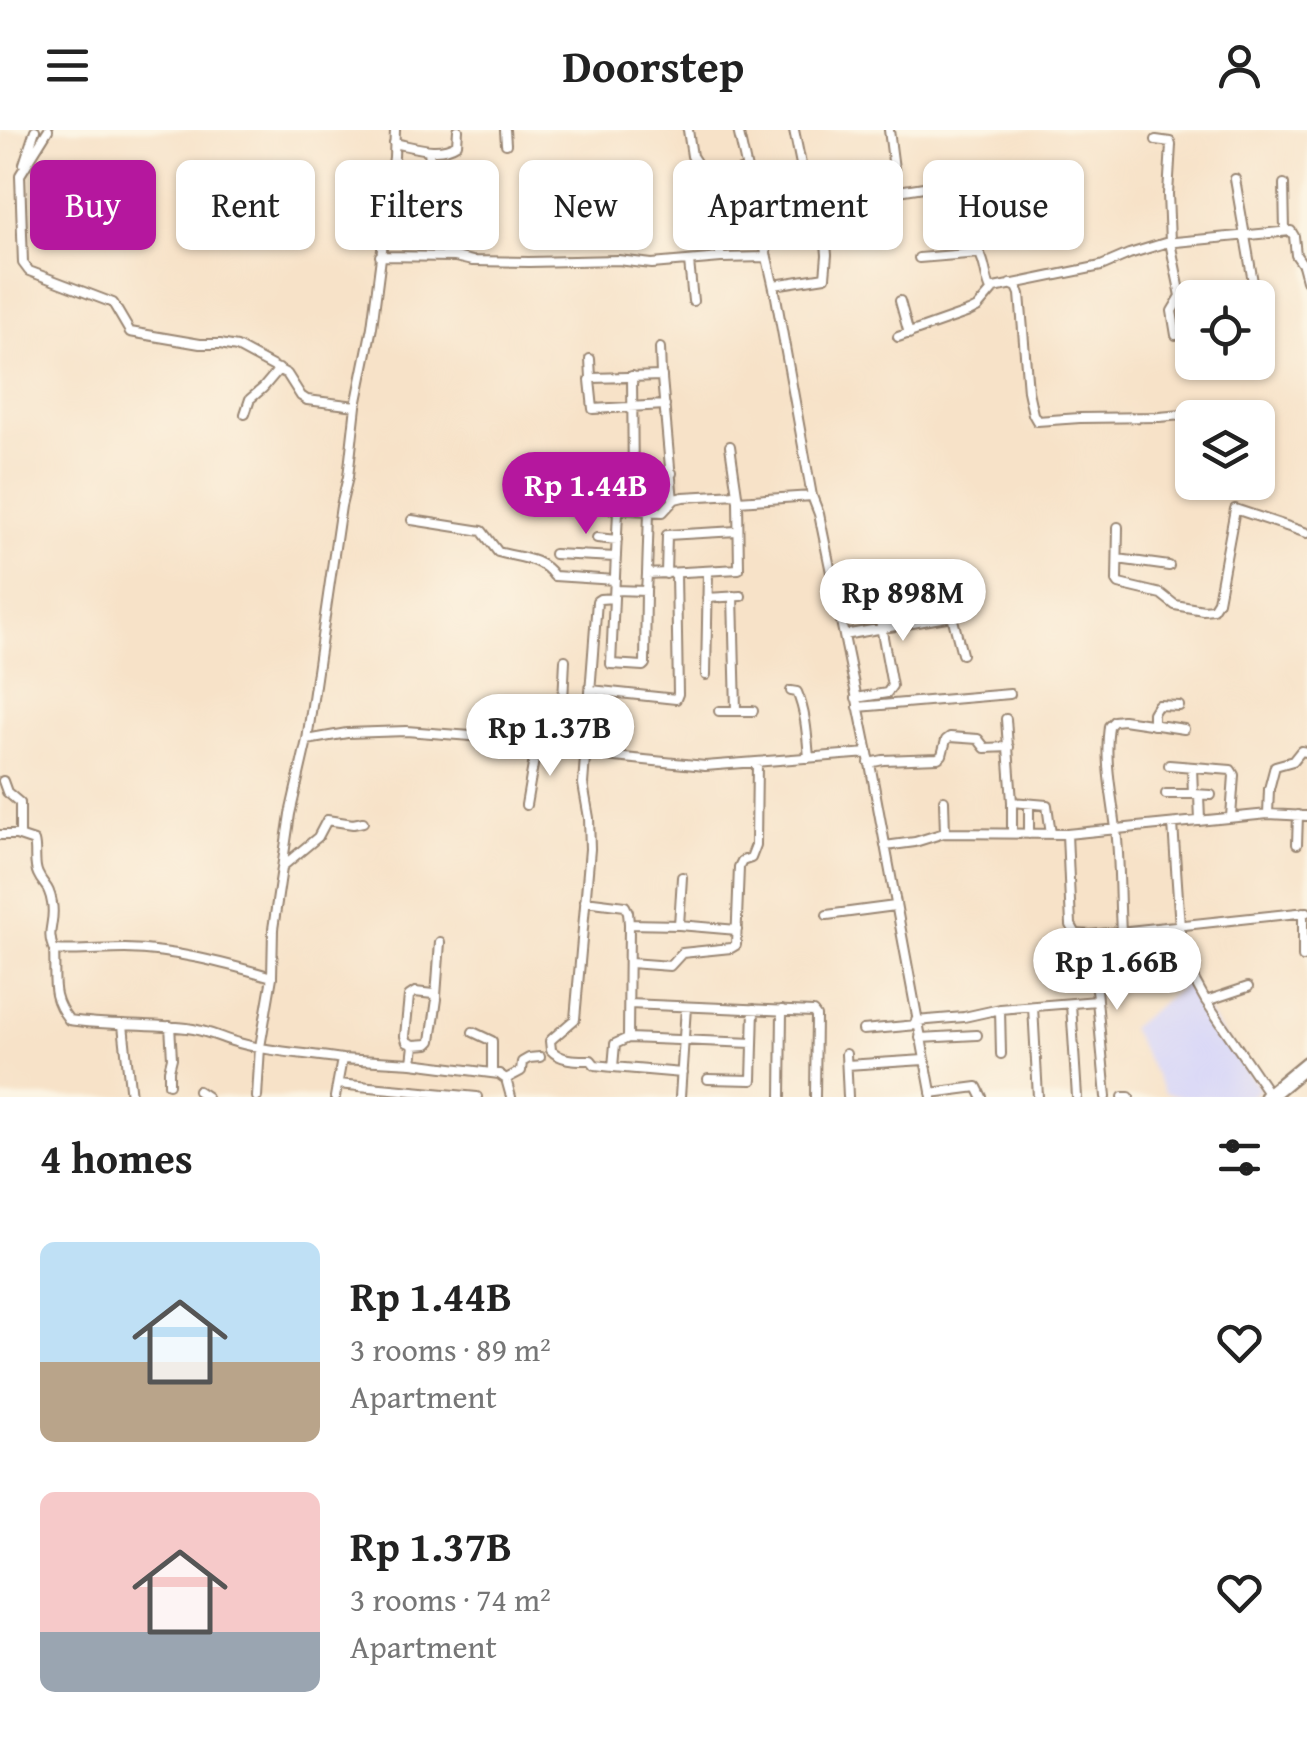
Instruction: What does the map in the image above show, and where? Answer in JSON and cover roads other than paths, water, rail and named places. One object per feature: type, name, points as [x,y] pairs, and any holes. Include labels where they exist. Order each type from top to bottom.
[{"type":"highway","points":[[1268,1096],[1307,1064]]},
{"type":"street","points":[[35,130],[20,188],[23,263],[29,272],[113,303],[130,332],[229,345],[278,369],[292,379],[307,400],[356,406]]},
{"type":"street","points":[[24,168],[48,130]]},
{"type":"street","points":[[257,1097],[260,1047],[272,977],[272,929],[372,327],[395,130]]},
{"type":"street","points":[[394,143],[442,151],[458,144],[458,130]]},
{"type":"street","points":[[505,130],[506,144]]},
{"type":"street","points":[[688,130],[694,160]]},
{"type":"street","points":[[738,130],[745,160]]},
{"type":"street","points":[[794,130],[800,160]]},
{"type":"street","points":[[889,130],[893,160]]},
{"type":"street","points":[[1156,140],[1170,142],[1171,146],[1170,242],[1177,280]]},
{"type":"street","points":[[429,150],[430,160]]},
{"type":"street","points":[[1235,179],[1253,280]]},
{"type":"street","points":[[1284,184],[1285,230]]},
{"type":"street","points":[[898,337],[969,312],[991,290],[1101,266],[1170,242],[1285,230],[1293,233],[1296,255],[1307,280]]},
{"type":"street","points":[[718,250],[720,258]]},
{"type":"street","points":[[765,250],[812,496],[825,535],[869,758],[931,1095],[978,1087],[982,1097]]},
{"type":"street","points":[[774,285],[825,277],[827,250]]},
{"type":"street","points":[[920,258],[978,253],[991,290]]},
{"type":"street","points":[[380,256],[652,264],[767,257]]},
{"type":"street","points":[[689,262],[693,300]]},
{"type":"street","points":[[1010,284],[1020,294],[1028,391],[1032,414],[1038,421],[1175,416]]},
{"type":"street","points":[[900,301],[908,334]]},
{"type":"street","points":[[660,348],[673,501]]},
{"type":"street","points":[[590,359],[592,408],[665,404]]},
{"type":"street","points":[[245,414],[250,399],[278,369]]},
{"type":"street","points":[[591,378],[661,375]]},
{"type":"street","points":[[526,478],[582,489],[619,490],[631,486],[632,376]]},
{"type":"street","points":[[647,574],[740,568],[730,446]]},
{"type":"street","points":[[634,472],[672,473]]},
{"type":"street","points":[[619,490],[611,664],[645,664],[649,512]]},
{"type":"street","points":[[591,690],[676,698],[678,694],[666,510],[673,501],[688,496],[812,496]]},
{"type":"street","points":[[600,508],[666,510]]},
{"type":"street","points":[[1118,527],[1119,584],[1161,594],[1175,606],[1209,610],[1218,601],[1235,509],[1307,533]]},
{"type":"street","points":[[412,520],[480,530],[498,552],[547,566],[554,576],[646,592]]},
{"type":"street","points":[[667,536],[737,531]]},
{"type":"street","points":[[597,538],[617,540]]},
{"type":"street","points":[[554,554],[616,557]]},
{"type":"street","points":[[1118,558],[1169,566]]},
{"type":"street","points":[[706,675],[708,571]]},
{"type":"street","points":[[615,589],[597,601],[583,784],[590,849],[574,1019],[553,1038],[550,1050],[572,1060],[591,1060],[595,1065],[682,1073]]},
{"type":"street","points":[[948,589],[962,654]]},
{"type":"street","points":[[707,598],[737,596],[736,710]]},
{"type":"street","points":[[857,703],[892,688],[876,599]]},
{"type":"street","points":[[844,635],[952,616]]},
{"type":"street","points":[[565,660],[563,702],[589,704]]},
{"type":"street","points":[[791,691],[800,696],[808,758]]},
{"type":"street","points":[[857,703],[1010,694]]},
{"type":"street","points":[[1153,724],[1158,704],[1179,706]]},
{"type":"street","points":[[718,710],[753,710]]},
{"type":"street","points":[[1006,719],[1012,833]]},
{"type":"street","points":[[1121,932],[1108,726],[1123,720],[1184,728]]},
{"type":"street","points":[[306,740],[347,733],[406,731],[706,766],[808,758],[938,758],[950,737],[978,739],[984,748],[1009,747]]},
{"type":"street","points":[[526,804],[536,748]]},
{"type":"street","points":[[1268,814],[1276,765],[1293,761],[1300,750],[1307,752]]},
{"type":"street","points":[[630,963],[670,966],[682,953],[731,948],[738,942],[739,866],[751,858],[756,845],[757,762]]},
{"type":"street","points":[[1168,765],[1231,770],[1230,817]]},
{"type":"street","points":[[1192,766],[1200,821]]},
{"type":"street","points":[[3,781],[6,792],[20,803],[20,836]]},
{"type":"street","points":[[1166,794],[1211,795]]},
{"type":"street","points":[[944,800],[946,834]]},
{"type":"street","points":[[1012,802],[1047,804],[1051,834]]},
{"type":"street","points":[[1029,804],[1029,834]]},
{"type":"street","points":[[885,846],[946,834],[1067,834],[1268,814],[1302,816],[1297,844]]},
{"type":"street","points":[[283,866],[318,837],[327,820],[363,822]]},
{"type":"street","points":[[1172,824],[1185,963],[1268,1096]]},
{"type":"street","points":[[1067,834],[1071,925],[1076,934],[1091,936],[1305,912],[1303,957]]},
{"type":"street","points":[[0,835],[20,836],[36,844],[37,872],[48,886],[54,914],[49,937],[54,950],[53,992],[70,1020],[170,1026],[214,1033],[260,1047],[342,1059],[499,1074],[506,1079],[511,1097]]},
{"type":"street","points":[[679,925],[682,877]]},
{"type":"street","points":[[584,901],[624,906],[628,912],[628,1038]]},
{"type":"street","points":[[827,915],[895,906]]},
{"type":"street","points":[[629,924],[738,930]]},
{"type":"street","points":[[1091,936],[1106,1097]]},
{"type":"street","points":[[436,996],[415,992],[409,996],[407,1042],[414,1045],[431,1041],[436,996],[440,942]]},
{"type":"street","points":[[54,950],[126,949],[173,954],[272,977]]},
{"type":"street","points":[[1206,1001],[1248,987]]},
{"type":"street","points":[[863,1030],[1000,1009],[1097,1001]]},
{"type":"street","points":[[629,1004],[816,1013],[815,1097]]},
{"type":"street","points":[[1070,1004],[1077,1097]]},
{"type":"street","points":[[1033,1006],[1038,1097]]},
{"type":"street","points":[[680,1097],[686,1007]]},
{"type":"street","points":[[708,1078],[752,1080],[754,1009]]},
{"type":"street","points":[[1000,1009],[1002,1054]]},
{"type":"street","points":[[781,1097],[782,1010]]},
{"type":"street","points":[[122,1025],[131,1097]]},
{"type":"street","points":[[170,1026],[170,1084]]},
{"type":"street","points":[[474,1032],[492,1041],[492,1073]]},
{"type":"street","points":[[920,1038],[977,1034]]},
{"type":"street","points":[[613,1067],[615,1044],[628,1038],[753,1044]]},
{"type":"street","points":[[412,1063],[414,1045]]},
{"type":"street","points":[[846,1054],[848,1097]]},
{"type":"street","points":[[506,1079],[521,1071],[522,1062],[540,1058]]},
{"type":"street","points":[[335,1097],[342,1059]]},
{"type":"street","points":[[847,1066],[924,1060]]},
{"type":"street","points":[[338,1084],[477,1097]]},
{"type":"street","points":[[198,1091],[207,1097]]}]
